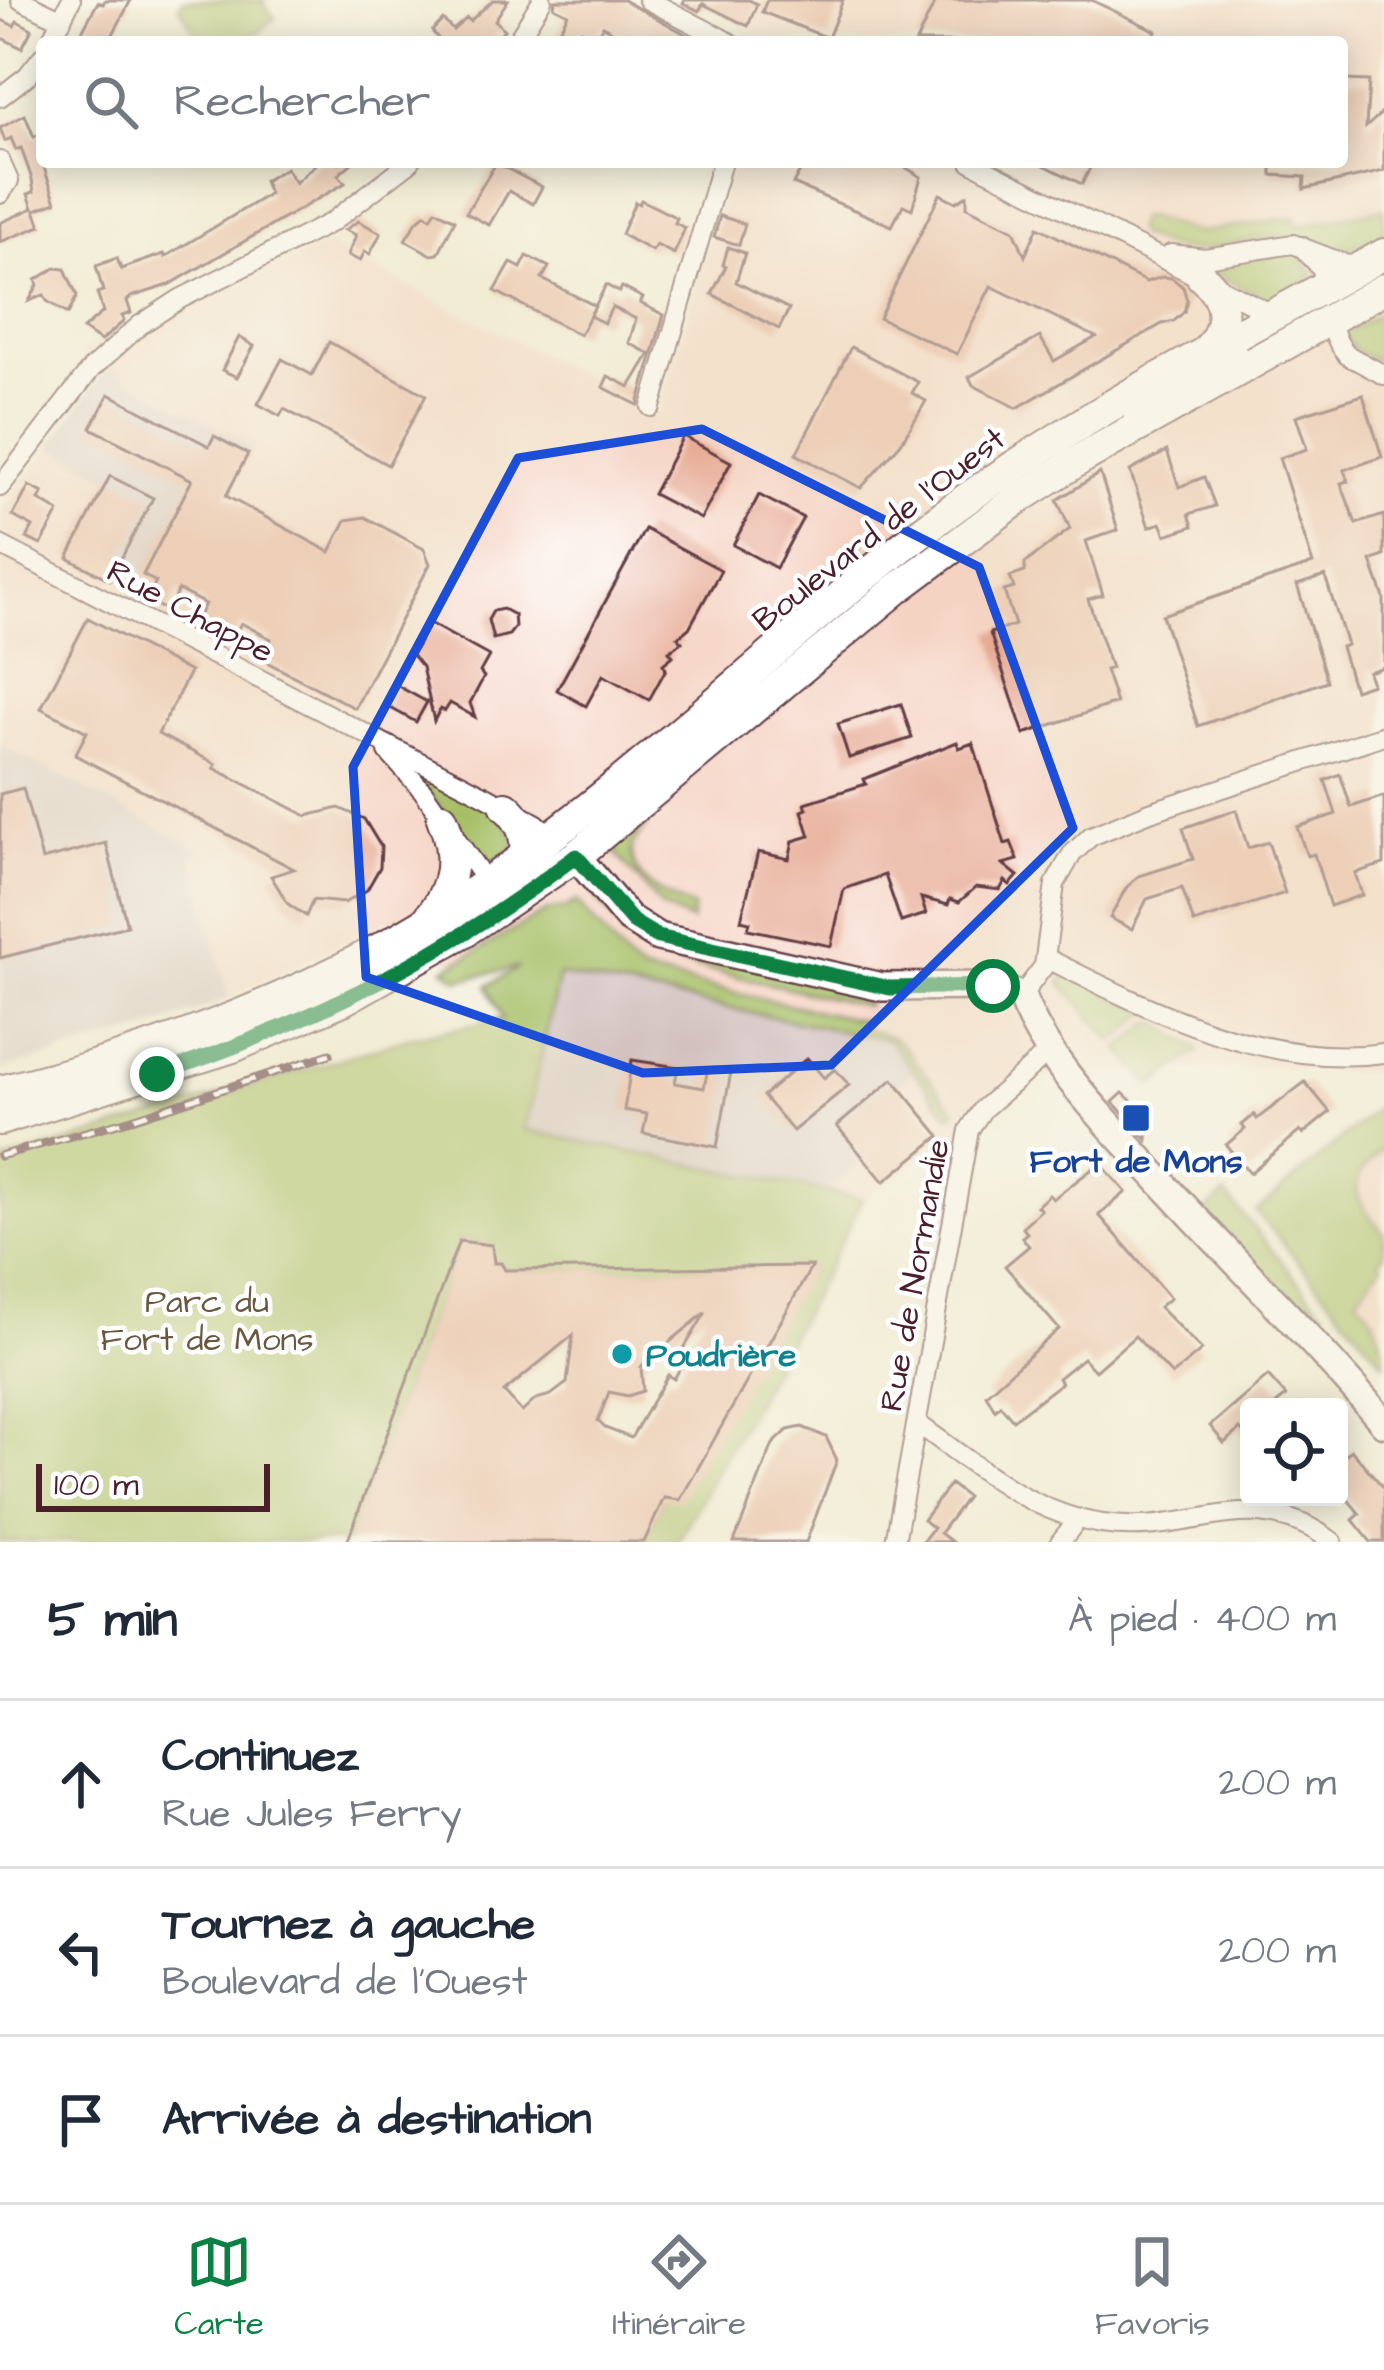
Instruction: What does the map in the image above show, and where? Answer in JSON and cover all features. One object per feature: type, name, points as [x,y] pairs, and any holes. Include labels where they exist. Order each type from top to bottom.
[{"type":"main road","name":"Boulevard de l'Ouest","points":[[0,1091],[88,1069],[211,1028],[317,982],[427,921],[498,893],[1018,499],[1305,315],[1378,275]]},
{"type":"main road","points":[[1201,356],[1218,337],[1223,316],[1219,295],[1202,277]]},
{"type":"main road","name":"Boulevard de l'Ouest","points":[[498,893],[526,855],[565,846],[809,624],[911,539],[1092,417],[1201,356],[1305,315]]},
{"type":"main road","points":[[506,807],[522,826],[526,855]]},
{"type":"main road","points":[[427,921],[452,876],[453,850],[442,818]]},
{"type":"main road","points":[[565,846],[633,922],[658,937],[882,987],[993,986],[1021,997],[1050,1051],[1103,1119],[1384,1423]]},
{"type":"main road","points":[[0,1120],[188,1064],[268,1033],[498,893]]},
{"type":"main road","points":[[1352,1386],[1384,1402]]},
{"type":"street","points":[[0,1],[18,0],[62,20]]},
{"type":"street","points":[[53,36],[71,0]]},
{"type":"street","points":[[519,36],[542,0]]},
{"type":"street","points":[[648,0],[717,36]]},
{"type":"street","points":[[0,97],[36,65]]},
{"type":"street","points":[[0,160],[9,184],[0,194]]},
{"type":"street","points":[[0,487],[91,370],[140,325],[180,299],[332,222],[402,168]]},
{"type":"street","points":[[650,407],[720,168]]},
{"type":"street","points":[[983,168],[1202,277],[1305,315],[1353,358]]},
{"type":"street","points":[[1137,242],[1197,259],[1277,244],[1300,246],[1378,275]]},
{"type":"street","points":[[1300,246],[1320,264],[1305,315]]},
{"type":"street","points":[[1305,315],[1353,358],[1384,375]]},
{"type":"street","name":"Rue Chappe","points":[[0,544],[506,807],[565,846]]},
{"type":"street","name":"Rue Chappe","points":[[354,730],[398,762],[498,893]]},
{"type":"street","points":[[1021,997],[1041,973],[1046,958],[1055,884],[1072,854],[1096,832],[1384,735]]},
{"type":"street","points":[[1046,958],[1244,1044],[1327,1054],[1384,1052]]},
{"type":"street","name":"Rue de Normandie","points":[[896,1542],[969,1130],[988,1104],[1050,1051]]},
{"type":"street","points":[[918,1424],[1011,1491],[1078,1519],[1180,1533],[1241,1511],[1270,1512],[1301,1522],[1334,1542]]},
{"type":"street","points":[[1060,1542],[1078,1519]]},
{"type":"highlighted area","points":[[702,429],[979,567],[1073,828],[831,1065],[643,1073],[366,977],[353,767],[518,458]]},
{"type":"shaded area","points":[[758,0],[1384,0],[1384,1074],[1286,1066],[1042,1077],[862,1199],[524,1130],[559,975],[459,966],[391,919],[229,999],[155,1027],[0,1070],[0,513],[103,375],[81,352],[328,245],[658,415],[731,168],[1348,168],[1348,36],[747,36]]},
{"type":"shaded area","points":[[107,368],[252,447],[168,611],[149,601],[155,581],[120,561],[152,498],[50,446]]},
{"type":"shaded area","points":[[0,744],[199,849],[193,858],[229,999],[155,1027],[0,1070]]},
{"type":"shaded area","points":[[559,974],[889,1040],[914,1071],[898,1085],[940,1136],[884,1182],[864,1160],[825,1191],[524,1130]]},
{"type":"shaded area","points":[[1384,1102],[1384,1363],[1256,1212]]},
{"type":"green space","points":[[182,0],[265,0],[263,4],[275,18],[255,36],[197,36],[179,6]]},
{"type":"green space","points":[[1384,208],[1384,240],[1357,247],[1284,237],[1182,250],[1138,235],[1135,229],[1139,218],[1146,217],[1197,233],[1295,217],[1297,226]]},
{"type":"green space","points":[[1279,248],[1298,253],[1314,275],[1273,302],[1214,270],[1216,265]]},
{"type":"green space","points":[[1384,311],[1384,360],[1377,360],[1360,353],[1343,334]]},
{"type":"green space","points":[[409,766],[501,809],[517,845],[485,870]]},
{"type":"green space","points":[[647,818],[647,826],[632,845],[636,869],[650,886],[693,908],[691,921],[662,908],[616,854],[617,843]]},
{"type":"green space","points":[[593,894],[631,933],[870,993],[867,1006],[660,959],[629,937]]},
{"type":"green space","name":"Parc du Fort de Mons","points":[[576,901],[642,972],[864,1021],[863,1029],[893,1037],[956,1111],[950,1116],[889,1040],[559,975],[525,1130],[862,1199],[678,1542],[644,1542],[664,1498],[811,1267],[505,1270],[501,1263],[490,1262],[492,1245],[459,1241],[347,1542],[0,1542],[0,1163],[411,1037],[503,1019],[487,986],[519,967],[459,980],[445,969],[547,911],[567,908]]},
{"type":"green space","points":[[1066,972],[1150,1011],[1114,1042],[1061,983]]},
{"type":"green space","points":[[1154,1021],[1200,1050],[1152,1087],[1119,1049]]},
{"type":"green space","points":[[1384,1102],[1384,1148],[1363,1170],[1357,1189],[1365,1209],[1384,1233],[1384,1255],[1379,1260],[1382,1265],[1357,1297],[1377,1327],[1384,1363],[1256,1212]]},
{"type":"green space","points":[[1225,1194],[1325,1313],[1312,1334],[1202,1214]]},
{"type":"building","points":[[105,0],[131,0],[112,36],[79,36],[98,2]]},
{"type":"building","points":[[493,0],[508,0],[495,20],[504,30],[498,36],[436,36],[432,31],[443,20],[453,30],[467,18],[470,21]]},
{"type":"building","points":[[555,0],[623,0],[689,36],[620,36],[603,26],[598,36],[581,30],[578,36],[556,36],[568,14],[554,7]]},
{"type":"building","points":[[684,0],[757,4],[748,26],[703,4],[699,11]]},
{"type":"building","points":[[767,0],[843,0],[829,36],[762,12]]},
{"type":"building","points":[[936,0],[1091,0],[1156,31],[1154,36],[919,36]]},
{"type":"building","points":[[0,19],[32,29],[22,48],[0,37]]},
{"type":"building","points":[[1348,80],[1369,81],[1366,127],[1384,111],[1384,171],[1304,189],[1305,177],[1272,175],[1272,168],[1348,168]]},
{"type":"building","points":[[25,115],[36,136],[36,168],[44,168],[56,202],[35,210],[41,226],[0,242],[0,223],[33,208],[28,194],[34,192],[21,148],[16,150],[11,138],[5,141],[0,128]]},
{"type":"building","points":[[286,168],[295,183],[311,168],[346,168],[338,175],[345,183],[169,285],[131,297],[127,301],[131,313],[122,316],[124,321],[101,341],[83,329],[103,312],[96,266],[117,258],[121,269],[165,257],[269,194],[264,181]]},
{"type":"building","points":[[493,168],[506,168],[542,187],[533,204],[509,191],[489,225],[466,213]]},
{"type":"building","points":[[802,168],[907,168],[921,177],[912,209],[903,205],[892,226],[793,184]]},
{"type":"building","points":[[1050,168],[1090,168],[1082,184]]},
{"type":"building","points":[[940,194],[956,202],[967,195],[967,207],[1014,230],[1025,256],[1038,227],[1146,282],[1172,278],[1183,287],[1184,312],[1017,408],[973,385],[969,377],[1040,337],[1054,361],[1096,337],[991,286],[957,354],[879,318]]},
{"type":"building","points":[[641,200],[677,218],[675,223],[685,228],[674,254],[656,245],[652,251],[621,234],[635,202]]},
{"type":"building","points":[[436,210],[455,220],[438,254],[432,255],[405,240],[417,221],[425,214],[431,218]]},
{"type":"building","points":[[720,216],[745,224],[739,245],[714,237]]},
{"type":"building","points":[[358,221],[381,233],[370,254],[365,251],[360,261],[348,255],[356,235],[345,230]]},
{"type":"building","points":[[728,247],[745,253],[736,282],[789,309],[779,329],[712,294],[726,266]]},
{"type":"building","points":[[527,256],[549,267],[542,279],[595,306],[580,335],[495,291],[511,263],[521,268]]},
{"type":"building","points":[[55,268],[65,269],[77,296],[68,314],[44,295],[29,301],[36,280]]},
{"type":"building","points":[[606,285],[619,292],[622,287],[664,315],[638,405],[603,387],[608,376],[630,387],[650,354],[629,343],[636,319],[612,307],[604,323],[590,316]]},
{"type":"building","points":[[239,337],[254,346],[237,377],[222,370]]},
{"type":"building","points":[[329,342],[426,395],[388,465],[284,409],[280,416],[258,404],[282,359],[312,375]]},
{"type":"building","points":[[851,347],[918,382],[912,393],[926,401],[901,443],[861,488],[796,454]]},
{"type":"building","points":[[109,394],[209,446],[214,436],[248,454],[226,496],[330,552],[346,520],[365,517],[424,549],[430,564],[355,708],[261,659],[271,639],[241,623],[230,643],[194,625],[205,604],[178,590],[168,611],[146,600],[156,582],[143,575],[192,480],[91,428]]},
{"type":"building","points":[[1363,395],[1382,457],[1344,470],[1348,481],[1341,483],[1356,524],[1384,515],[1384,556],[1371,561],[1384,598],[1384,667],[1368,672],[1372,684],[1354,690],[1341,647],[1347,645],[1325,576],[1297,585],[1327,681],[1198,726],[1162,615],[1313,564],[1279,458],[1307,449],[1296,416]]},
{"type":"building","points":[[683,436],[731,462],[701,519],[653,494]]},
{"type":"building","points":[[1167,451],[1179,487],[1204,477],[1215,506],[1189,514],[1193,526],[1166,535],[1161,523],[1149,527],[1130,471]]},
{"type":"building","points":[[1100,473],[1118,530],[1086,541],[1103,595],[1088,599],[1111,668],[1105,670],[1116,703],[1024,734],[990,633],[1015,625],[1004,591],[1014,588],[1010,577],[1025,572],[1025,563],[1070,529],[1057,500]]},
{"type":"building","points":[[110,476],[153,498],[110,580],[68,558]]},
{"type":"building","points":[[29,486],[43,493],[39,500],[59,512],[41,545],[27,538],[33,527],[13,516]]},
{"type":"building","points":[[759,495],[803,518],[776,568],[733,545]]},
{"type":"building","points":[[645,529],[721,570],[689,628],[678,637],[682,642],[669,651],[673,656],[663,664],[666,669],[649,700],[603,675],[586,706],[557,690]]},
{"type":"building","points":[[503,609],[514,615],[515,627],[509,635],[493,639],[488,620],[493,611]]},
{"type":"building","points":[[88,618],[190,672],[158,734],[307,816],[339,808],[364,819],[381,847],[380,867],[367,890],[344,903],[313,900],[306,916],[288,904],[271,876],[294,869],[75,755],[87,732],[41,708]]},
{"type":"building","points":[[429,623],[489,656],[470,703],[475,717],[450,703],[434,721],[422,667],[412,655]]},
{"type":"building","points":[[396,685],[427,702],[416,722],[385,705]]},
{"type":"building","points":[[901,704],[912,738],[849,758],[838,724]]},
{"type":"building","points":[[957,742],[959,748],[973,743],[1005,844],[1011,842],[1018,860],[1003,864],[1018,876],[1010,885],[1005,881],[1000,890],[976,887],[959,902],[950,899],[948,905],[921,898],[926,914],[901,922],[885,875],[844,889],[831,946],[748,929],[750,922],[741,920],[758,852],[789,859],[793,841],[810,836],[802,811],[807,809],[805,803],[866,784],[864,779]]},
{"type":"building","points":[[1340,774],[1351,807],[1384,796],[1384,864],[1355,873],[1362,895],[1330,906],[1314,854],[1307,856],[1297,827],[1336,814],[1325,780]]},
{"type":"building","points":[[23,788],[42,860],[106,843],[127,926],[0,958],[0,794]]},
{"type":"building","points":[[1236,810],[1248,848],[1268,842],[1285,893],[1194,923],[1182,888],[1147,899],[1132,929],[1110,918],[1126,888],[1139,876],[1193,859],[1183,828]]},
{"type":"building","points":[[807,1058],[824,1078],[835,1069],[849,1085],[793,1131],[763,1096]]},
{"type":"building","points":[[632,1060],[678,1067],[675,1083],[704,1088],[708,1068],[731,1072],[717,1147],[643,1133],[647,1114],[624,1110]]},
{"type":"building","points":[[893,1079],[940,1136],[884,1182],[837,1126]]},
{"type":"building","points":[[1305,1082],[1330,1112],[1250,1173],[1239,1161],[1234,1165],[1226,1145],[1245,1129],[1242,1125]]},
{"type":"building","name":"Fort de Mons","points":[[1123,1093],[1148,1116],[1147,1140],[1113,1102]]},
{"type":"building","points":[[1100,1163],[1126,1192],[1099,1215],[1170,1298],[1159,1307],[1202,1350],[1172,1375],[1135,1336],[1095,1371],[1083,1358],[1058,1378],[1061,1383],[1013,1420],[1000,1405],[995,1410],[986,1394],[1059,1329],[1005,1266],[1029,1246],[1022,1227],[1041,1210],[1037,1206]]},
{"type":"building","points":[[459,1241],[492,1245],[494,1263],[501,1263],[505,1270],[812,1266],[680,1500],[664,1498],[644,1542],[347,1542]],"holes":[[[706,1312],[680,1355],[686,1358],[674,1379],[668,1375],[631,1438],[605,1428],[598,1421],[609,1392],[628,1396],[643,1391],[641,1367],[660,1344],[665,1346]],[[573,1335],[567,1383],[522,1412],[504,1392]]]},
{"type":"building","points":[[1268,1376],[1286,1396],[1284,1398],[1242,1398]]},
{"type":"building","points":[[1240,1400],[1240,1429],[1224,1443],[1210,1426]]},
{"type":"building","points":[[802,1427],[826,1437],[837,1460],[806,1542],[734,1542],[773,1444],[788,1430]]},
{"type":"building","points":[[1351,1450],[1384,1488],[1384,1542],[1371,1542],[1353,1520],[1360,1514],[1348,1500]]},
{"type":"building","points":[[950,1484],[967,1497],[940,1533],[952,1542],[922,1542],[933,1528],[923,1520]]},
{"type":"railway","points":[[0,1156],[132,1119],[330,1054]]},
{"type":"place","name":"Fort de Mons","points":[[1136,1118]]},
{"type":"place","name":"Poudrière","points":[[622,1354]]},
{"type":"route","points":[[157,1074],[302,1018],[405,967],[491,916],[576,856],[633,922],[658,937],[890,988],[993,986]]}]
